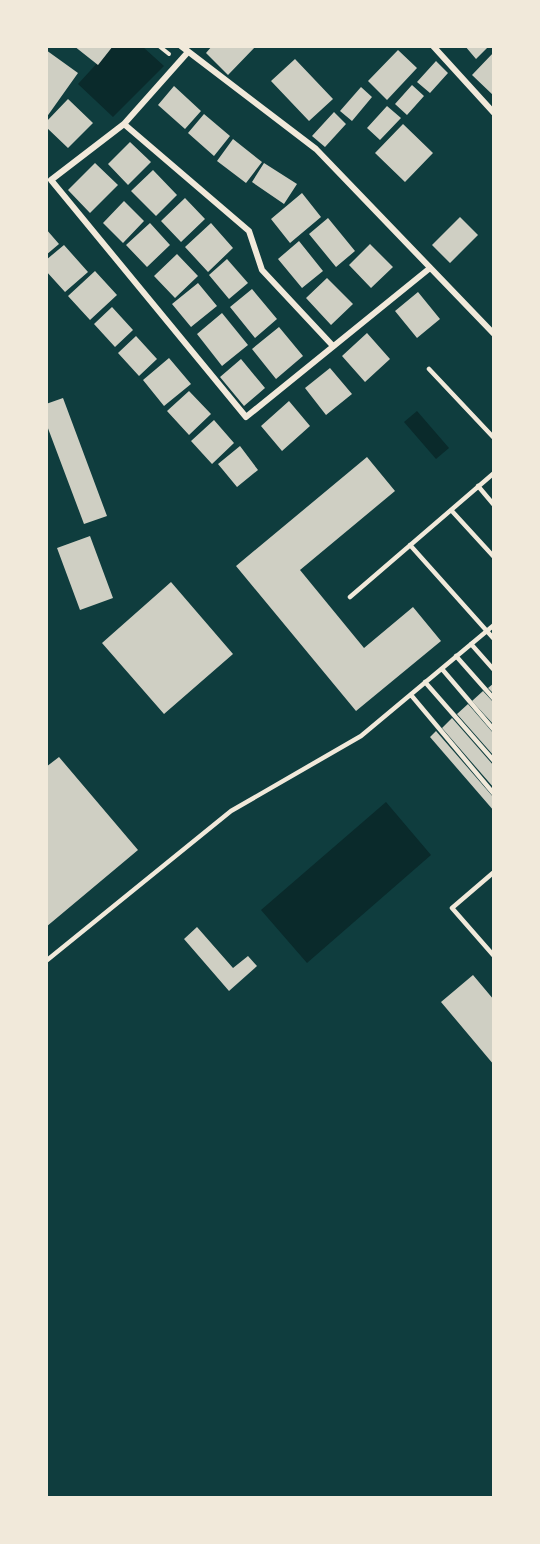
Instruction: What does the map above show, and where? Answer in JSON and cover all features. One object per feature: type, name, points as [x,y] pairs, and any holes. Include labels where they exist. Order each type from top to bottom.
[{"type":"street","points":[[181,46],[316,149],[494,334]]},
{"type":"street","points":[[433,46],[494,113]]},
{"type":"street","points":[[188,52],[124,124],[51,180],[246,417],[430,268]]},
{"type":"street","points":[[124,124],[249,231],[262,270],[333,346]]},
{"type":"lane","points":[[429,369],[494,438]]},
{"type":"lane","points":[[350,597],[494,473]]},
{"type":"lane","points":[[478,486],[494,505]]},
{"type":"lane","points":[[451,510],[494,557]]},
{"type":"lane","points":[[410,545],[494,639]]},
{"type":"lane","points":[[46,961],[231,811],[361,736],[494,625]]},
{"type":"lane","points":[[471,644],[494,670]]},
{"type":"lane","points":[[456,656],[494,699]]},
{"type":"lane","points":[[441,669],[494,730]]},
{"type":"lane","points":[[425,682],[494,761]]},
{"type":"lane","points":[[411,695],[494,794]]},
{"type":"lane","points":[[494,872],[452,908],[494,956]]},
{"type":"lane","points":[[488,950],[494,946]]},
{"type":"water","points":[[112,47],[143,47],[164,66],[113,117],[78,84]]},
{"type":"water","points":[[417,411],[449,448],[436,459],[404,422]]},
{"type":"water","points":[[386,802],[431,855],[307,963],[261,910]]},
{"type":"building","points":[[74,46],[113,46],[98,65]]},
{"type":"building","points":[[212,46],[256,46],[228,75],[206,53]]},
{"type":"building","points":[[465,46],[489,46],[476,59]]},
{"type":"building","points":[[46,50],[78,73],[46,118]]},
{"type":"building","points":[[398,50],[417,68],[387,100],[368,81]]},
{"type":"building","points":[[494,52],[494,96],[472,75]]},
{"type":"building","points":[[295,59],[333,99],[309,121],[271,81]]},
{"type":"building","points":[[436,61],[448,73],[430,93],[417,82]]},
{"type":"building","points":[[412,85],[424,96],[407,115],[395,104]]},
{"type":"building","points":[[174,86],[201,111],[185,129],[158,105]]},
{"type":"building","points":[[361,87],[372,97],[352,121],[340,111]]},
{"type":"building","points":[[68,99],[93,123],[68,148],[46,127],[46,122]]},
{"type":"building","points":[[387,106],[401,118],[380,140],[367,128]]},
{"type":"building","points":[[334,112],[346,124],[325,147],[312,136]]},
{"type":"building","points":[[204,114],[230,136],[214,156],[188,133]]},
{"type":"building","points":[[403,124],[433,153],[405,182],[375,153]]},
{"type":"building","points":[[233,139],[262,162],[246,183],[217,161]]},
{"type":"building","points":[[130,142],[151,162],[128,185],[108,164]]},
{"type":"building","points":[[95,163],[118,185],[90,213],[68,190]]},
{"type":"building","points":[[264,163],[297,184],[284,204],[252,182]]},
{"type":"building","points":[[153,170],[177,195],[156,216],[131,191]]},
{"type":"building","points":[[302,193],[321,217],[290,243],[271,219]]},
{"type":"building","points":[[185,198],[205,219],[181,242],[161,221]]},
{"type":"building","points":[[124,201],[144,221],[123,243],[103,223]]},
{"type":"building","points":[[460,217],[478,235],[450,263],[432,245]]},
{"type":"building","points":[[328,218],[355,251],[336,267],[309,234]]},
{"type":"building","points":[[150,223],[170,245],[147,267],[126,245]]},
{"type":"building","points":[[211,223],[233,248],[208,272],[185,247]]},
{"type":"building","points":[[46,229],[59,244],[46,255]]},
{"type":"building","points":[[299,241],[323,271],[302,288],[278,259]]},
{"type":"building","points":[[370,244],[393,267],[371,288],[349,265]]},
{"type":"building","points":[[64,245],[88,272],[65,292],[46,271],[46,260]]},
{"type":"building","points":[[177,254],[198,276],[175,298],[154,276]]},
{"type":"building","points":[[227,259],[248,283],[229,299],[209,275]]},
{"type":"building","points":[[95,271],[117,295],[90,320],[68,296]]},
{"type":"building","points":[[327,278],[353,304],[331,325],[306,298]]},
{"type":"building","points":[[198,283],[217,306],[191,327],[172,304]]},
{"type":"building","points":[[252,289],[277,319],[255,338],[230,307]]},
{"type":"building","points":[[418,292],[440,319],[417,338],[395,311]]},
{"type":"building","points":[[112,307],[133,330],[115,347],[94,324]]},
{"type":"building","points":[[222,313],[248,345],[222,366],[197,334]]},
{"type":"building","points":[[279,327],[303,356],[276,379],[252,349]]},
{"type":"building","points":[[367,333],[390,359],[365,382],[342,356]]},
{"type":"building","points":[[136,336],[157,359],[139,376],[118,353]]},
{"type":"building","points":[[169,358],[191,384],[164,406],[143,380]]},
{"type":"building","points":[[241,359],[265,388],[244,406],[220,377]]},
{"type":"building","points":[[330,368],[352,394],[326,415],[305,388]]},
{"type":"building","points":[[189,391],[211,414],[189,435],[167,411]]},
{"type":"building","points":[[63,398],[107,516],[84,524],[46,423],[46,404]]},
{"type":"building","points":[[289,401],[310,426],[282,451],[261,426]]},
{"type":"building","points":[[214,420],[234,443],[212,464],[191,441]]},
{"type":"building","points":[[240,446],[258,470],[237,487],[218,464]]},
{"type":"building","points":[[367,457],[395,491],[300,570],[364,648],[413,607],[441,641],[356,711],[236,566]]},
{"type":"building","points":[[90,536],[113,598],[80,610],[57,548]]},
{"type":"building","points":[[171,582],[233,654],[164,714],[102,643]]},
{"type":"building","points":[[494,683],[494,694],[488,688]]},
{"type":"building","points":[[483,691],[494,703],[494,725],[472,701]]},
{"type":"building","points":[[468,704],[494,734],[494,756],[457,714]]},
{"type":"building","points":[[452,718],[494,766],[494,788],[442,728]]},
{"type":"building","points":[[436,731],[494,798],[494,811],[430,737]]},
{"type":"building","points":[[59,757],[138,850],[46,927],[46,767]]},
{"type":"building","points":[[197,927],[233,968],[248,956],[257,966],[229,991],[184,939]]},
{"type":"building","points":[[473,975],[494,1000],[494,1065],[441,1002]]}]
